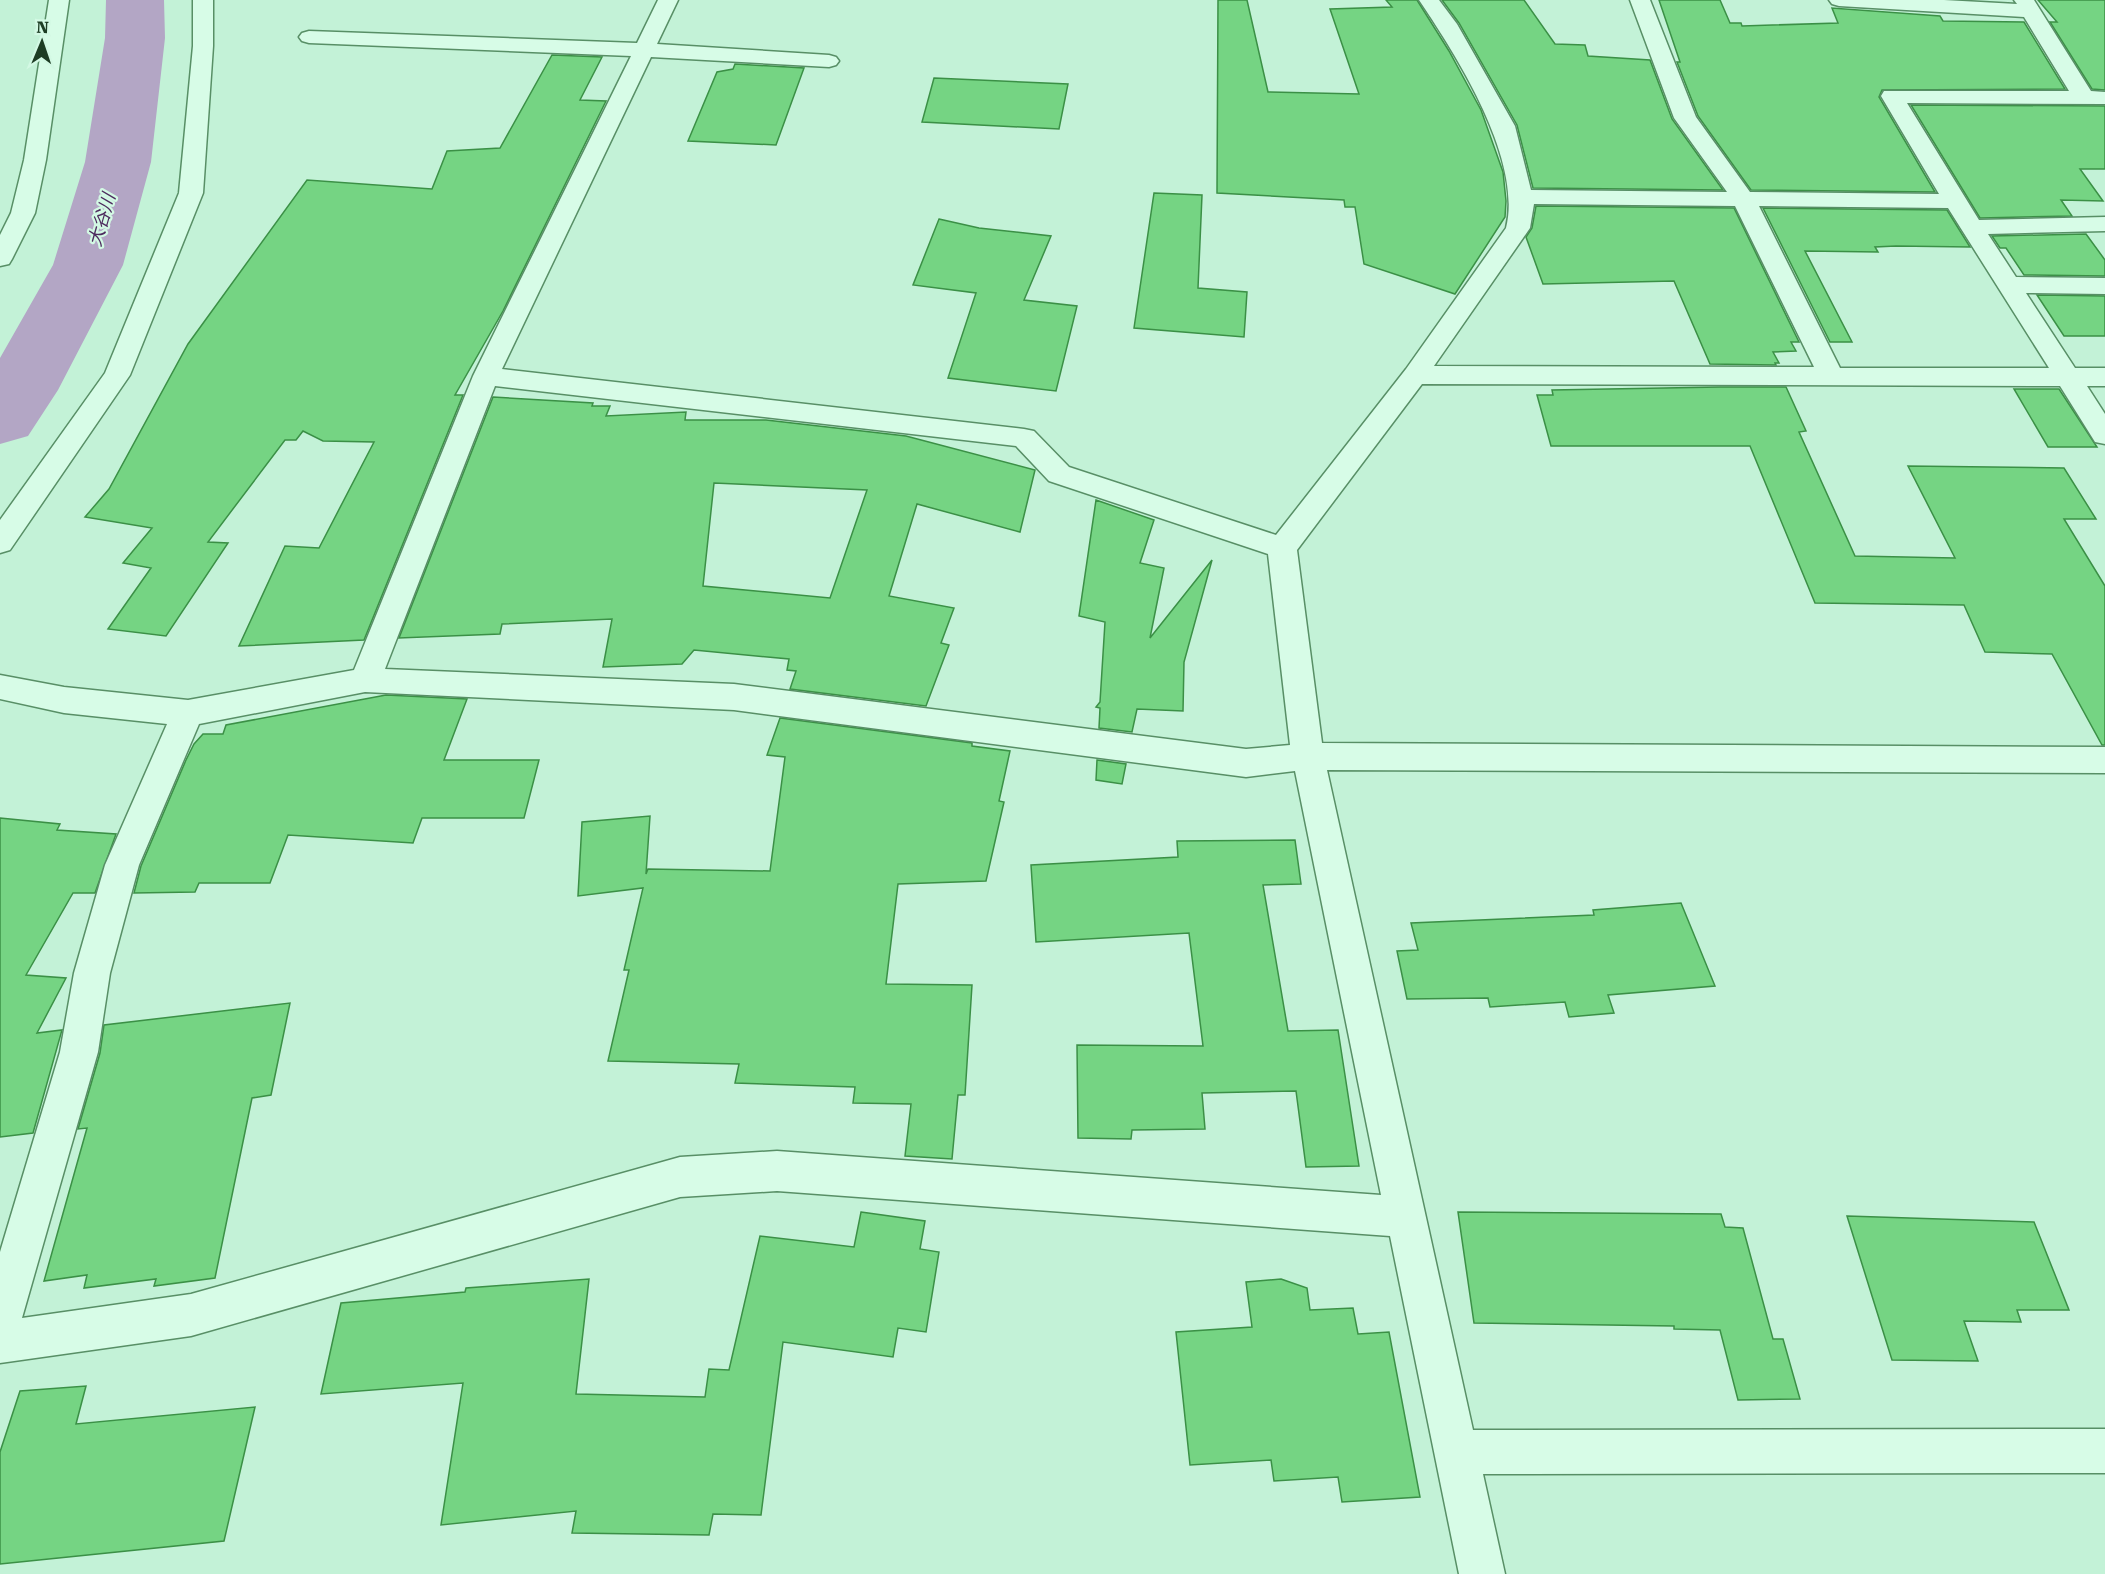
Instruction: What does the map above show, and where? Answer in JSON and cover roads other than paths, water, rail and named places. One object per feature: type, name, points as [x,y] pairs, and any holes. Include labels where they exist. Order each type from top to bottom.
[{"type":"street","points":[[0,259],[23,213],[35,160],[59,0]]},
{"type":"street","points":[[0,542],[117,375],[191,194],[203,46],[203,0]]},
{"type":"street","points":[[365,680],[486,376],[646,50],[668,0]]},
{"type":"street","points":[[1429,0],[1447,24],[1504,126],[1523,207],[1518,228],[1415,375],[1282,548],[1308,756],[1458,1452],[1482,1574]]},
{"type":"street","points":[[1640,0],[1685,118],[1744,200],[1832,376]]},
{"type":"street","points":[[1839,0],[2027,5],[2094,98]]},
{"type":"street","points":[[309,37],[646,50],[829,61]]},
{"type":"street","points":[[2094,98],[1892,96],[1971,227],[2105,435]]},
{"type":"street","points":[[1520,197],[1955,201]]},
{"type":"street","points":[[1971,227],[2105,224]]},
{"type":"street","points":[[2009,285],[2105,286]]},
{"type":"street","points":[[1415,375],[2105,377]]},
{"type":"street","points":[[486,376],[1024,438],[1059,474],[1282,548]]},
{"type":"street","points":[[0,687],[64,700],[188,713],[365,680],[734,697],[1246,763],[1308,756],[2105,760]]},
{"type":"street","points":[[0,1322],[79,1052],[92,972],[122,865],[188,713]]},
{"type":"street","points":[[0,1342],[191,1315],[680,1177],[777,1171],[1408,1217]]},
{"type":"street","points":[[1458,1452],[2105,1451]]},
{"type":"waterway","name":"大谷川","points":[[0,417],[20,390],[88,265],[118,162],[135,38],[135,0]]}]
